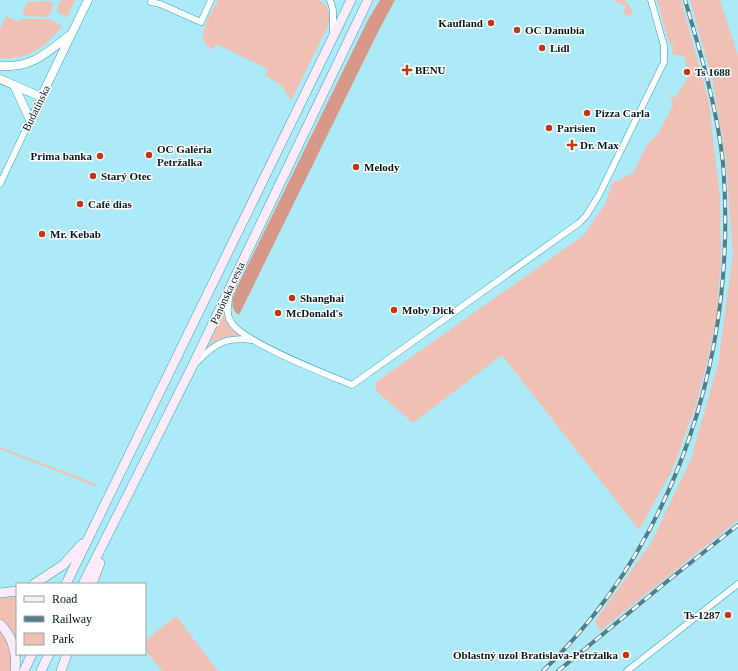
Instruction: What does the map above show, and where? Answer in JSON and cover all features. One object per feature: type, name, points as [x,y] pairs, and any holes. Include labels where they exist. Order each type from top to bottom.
[{"type":"main road","name":"Panónska cesta","points":[[66,583],[351,0]]},
{"type":"main road","name":"Panónska cesta","points":[[85,583],[191,369],[368,0]]},
{"type":"main road","points":[[92,583],[112,529]]},
{"type":"main road","points":[[36,583],[63,565],[91,533]]},
{"type":"main road","points":[[0,593],[16,590]]},
{"type":"main road","points":[[0,624],[7,632],[14,645],[16,655],[15,671]]},
{"type":"main road","points":[[24,671],[32,655]]},
{"type":"main road","points":[[41,671],[49,655]]},
{"type":"main road","points":[[61,671],[67,655]]},
{"type":"street","name":"Budatínska","points":[[0,184],[88,0]]},
{"type":"street","points":[[151,2],[160,4],[201,22],[211,0]]},
{"type":"street","points":[[330,0],[334,15],[333,35]]},
{"type":"street","points":[[230,286],[227,311],[229,319],[234,327],[253,340],[352,385],[586,216],[599,195],[664,62],[664,46],[651,0]]},
{"type":"street","name":"Budatínska","points":[[0,66],[15,65],[33,61],[47,53],[72,33]]},
{"type":"street","points":[[0,79],[41,97]]},
{"type":"street","points":[[14,85],[30,120]]},
{"type":"street","points":[[191,369],[208,351],[220,343],[237,339],[253,340]]},
{"type":"street","points":[[627,671],[738,584]]},
{"type":"green space","points":[[61,0],[75,0],[67,17],[56,11]]},
{"type":"green space","points":[[218,0],[318,0],[327,7],[330,16],[329,24],[291,101],[282,86],[265,75],[268,69],[216,44],[213,50],[207,45],[203,34],[207,20]]},
{"type":"green space","points":[[612,0],[624,0],[632,9],[632,13],[629,16],[623,13],[626,6]]},
{"type":"green space","points":[[657,0],[681,0],[709,103],[720,198],[721,262],[717,314],[708,359],[696,405],[673,468],[639,530],[502,355],[413,423],[376,391],[376,382],[584,235],[606,203],[612,183],[633,173],[648,143],[658,134],[673,105],[670,94],[675,98],[688,77],[687,75],[689,71],[687,69],[684,56],[672,54],[673,43],[669,44]]},
{"type":"green space","points":[[690,0],[720,0],[738,56],[738,520],[600,631],[595,621],[651,543],[691,459],[718,364],[733,255],[726,160],[713,83]]},
{"type":"green space","points":[[49,1],[54,3],[48,17],[27,16],[22,14],[27,2]]},
{"type":"green space","points":[[6,16],[18,22],[20,19],[49,19],[62,26],[56,34],[35,51],[19,57],[0,58],[0,29]]},
{"type":"green space","points":[[226,310],[226,319],[232,329],[242,337],[233,336],[224,338],[215,341],[207,347]]},
{"type":"green space","points":[[0,447],[96,484],[95,486],[0,449]]},
{"type":"green space","points":[[16,595],[16,655],[22,655],[14,671],[0,671],[0,597]]},
{"type":"green space","points":[[176,616],[218,671],[162,671],[146,651],[146,640]]},
{"type":"shaded area","points":[[380,0],[395,0],[239,315],[235,312],[232,304],[237,287],[368,20]]},
{"type":"railway","points":[[543,671],[590,619],[630,563],[663,502],[689,438],[708,371],[720,303],[725,233],[723,163],[713,101],[685,0]]},
{"type":"railway","points":[[558,671],[738,525]]},
{"type":"place","name":"Kaufland","points":[[491,23]]},
{"type":"place","name":"OC Danubia","points":[[517,30]]},
{"type":"place","name":"Lidl","points":[[542,48]]},
{"type":"place","name":"BENU","points":[[407,70]]},
{"type":"place","name":"Ts 1688","points":[[687,72]]},
{"type":"place","name":"Pizza Carla","points":[[587,113]]},
{"type":"place","name":"Parisien","points":[[549,128]]},
{"type":"place","name":"Dr. Max","points":[[572,145]]},
{"type":"place","name":"OC Galéria Petržalka","points":[[149,155]]},
{"type":"place","name":"Prima banka","points":[[100,156]]},
{"type":"place","name":"Melody","points":[[356,167]]},
{"type":"place","name":"Starý Otec","points":[[93,176]]},
{"type":"place","name":"Café dias","points":[[80,204]]},
{"type":"place","name":"Mr. Kebab","points":[[42,234]]},
{"type":"place","name":"Shanghai","points":[[292,298]]},
{"type":"place","name":"Moby Dick","points":[[394,310]]},
{"type":"place","name":"McDonald's","points":[[278,313]]},
{"type":"place","name":"Ts-1287","points":[[728,615]]},
{"type":"place","name":"Oblastný uzol Bratislava-Petržalka","points":[[626,655]]}]
